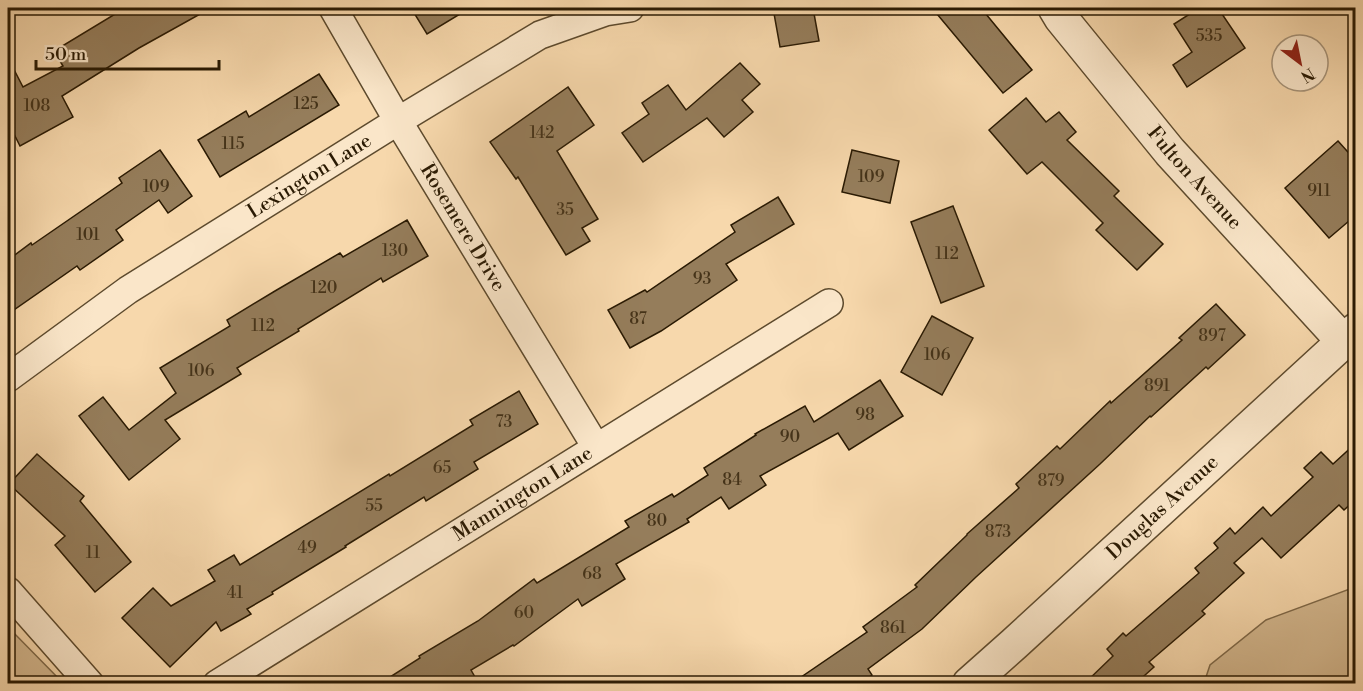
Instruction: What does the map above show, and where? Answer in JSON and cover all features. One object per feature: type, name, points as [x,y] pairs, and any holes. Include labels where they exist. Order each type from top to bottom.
[{"type":"street","name":"Rosemere Drive","points":[[333,8],[398,121],[596,447]]},
{"type":"street","name":"Lexington Lane","points":[[8,378],[128,290],[540,35],[604,12],[630,8]]},
{"type":"street","name":"Fulton Avenue","points":[[1064,11],[1170,152],[1349,336]]},
{"type":"street","name":"Mannington Lane","points":[[217,684],[828,303]]},
{"type":"street","name":"Douglas Avenue","points":[[969,684],[1349,336]]},
{"type":"street","points":[[8,591],[90,684]]},
{"type":"shaded area","points":[[1355,587],[1355,683],[1204,683],[1210,665],[1266,620]]},
{"type":"shaded area","points":[[8,627],[63,683],[8,683]]},
{"type":"building","points":[[125,8],[211,8],[139,48],[62,96],[73,117],[20,146],[8,122],[8,58],[23,87],[63,66],[54,51]]},
{"type":"building","points":[[411,8],[470,8],[427,34]]},
{"type":"building","points":[[773,8],[813,8],[819,41],[780,47]]},
{"type":"building","points":[[932,8],[981,8],[1032,70],[1003,93]]},
{"type":"building","points":[[1199,8],[1218,8],[1245,48],[1187,87],[1173,65],[1192,52],[1174,24]]},
{"type":"building","points":[[740,63],[760,84],[742,100],[753,112],[724,137],[707,118],[643,162],[622,133],[649,114],[642,103],[668,85],[686,110]]},
{"type":"building","points":[[319,74],[339,105],[220,177],[198,140],[246,111],[249,117]]},
{"type":"building","points":[[568,87],[594,125],[557,151],[598,219],[582,228],[590,241],[566,255],[518,177],[516,179],[490,142]]},
{"type":"building","points":[[1026,98],[1046,122],[1059,112],[1076,132],[1067,140],[1119,191],[1114,196],[1163,244],[1137,270],[1096,230],[1103,223],[1042,162],[1027,174],[989,130]]},
{"type":"building","points":[[1338,141],[1356,161],[1356,215],[1329,238],[1285,188]]},
{"type":"building","points":[[160,150],[192,196],[168,213],[159,200],[116,230],[123,240],[80,270],[77,266],[8,314],[8,260],[122,183],[119,178]]},
{"type":"building","points":[[852,150],[899,161],[890,203],[842,192]]},
{"type":"building","points":[[778,197],[794,224],[726,264],[737,280],[661,331],[630,348],[608,310],[645,290],[647,292],[735,232],[731,225]]},
{"type":"building","points":[[953,206],[984,286],[941,303],[911,222]]},
{"type":"building","points":[[407,220],[428,256],[383,282],[381,278],[298,329],[299,331],[237,368],[241,374],[165,420],[180,439],[129,480],[79,416],[103,397],[129,430],[176,393],[160,368],[230,326],[227,320],[275,291],[340,253],[343,257]]},
{"type":"building","points":[[1216,304],[1245,335],[1208,369],[1206,367],[1150,416],[922,629],[868,669],[872,675],[860,684],[791,684],[867,632],[863,627],[917,587],[915,585],[967,534],[1019,488],[1016,484],[1057,446],[1060,449],[1110,401],[1111,403],[1182,340],[1179,338]]},
{"type":"building","points":[[932,316],[973,338],[942,395],[901,372]]},
{"type":"building","points":[[880,380],[903,416],[849,450],[838,433],[760,476],[766,485],[729,509],[721,497],[687,519],[689,522],[616,564],[625,579],[582,606],[578,599],[514,646],[471,670],[479,684],[379,684],[420,658],[419,656],[478,621],[534,579],[537,583],[629,527],[625,521],[672,494],[674,497],[708,475],[704,468],[755,434],[805,406],[814,422]]},
{"type":"building","points":[[519,391],[538,424],[474,462],[478,469],[426,501],[424,497],[272,592],[273,594],[247,609],[251,614],[221,631],[216,622],[170,667],[122,618],[153,588],[171,606],[215,581],[208,570],[234,555],[240,565],[473,425],[470,420]]},
{"type":"building","points":[[1356,443],[1356,499],[1344,510],[1339,505],[1281,558],[1262,538],[1234,563],[1244,573],[1202,611],[1205,614],[1149,662],[1154,667],[1135,684],[1084,684],[1113,656],[1107,649],[1123,633],[1126,636],[1199,573],[1195,568],[1218,548],[1214,543],[1230,528],[1235,534],[1263,507],[1271,516],[1313,477],[1304,468],[1321,452],[1333,464]]},
{"type":"building","points":[[37,454],[84,496],[80,501],[131,562],[95,592],[55,545],[65,536],[9,484]]}]
